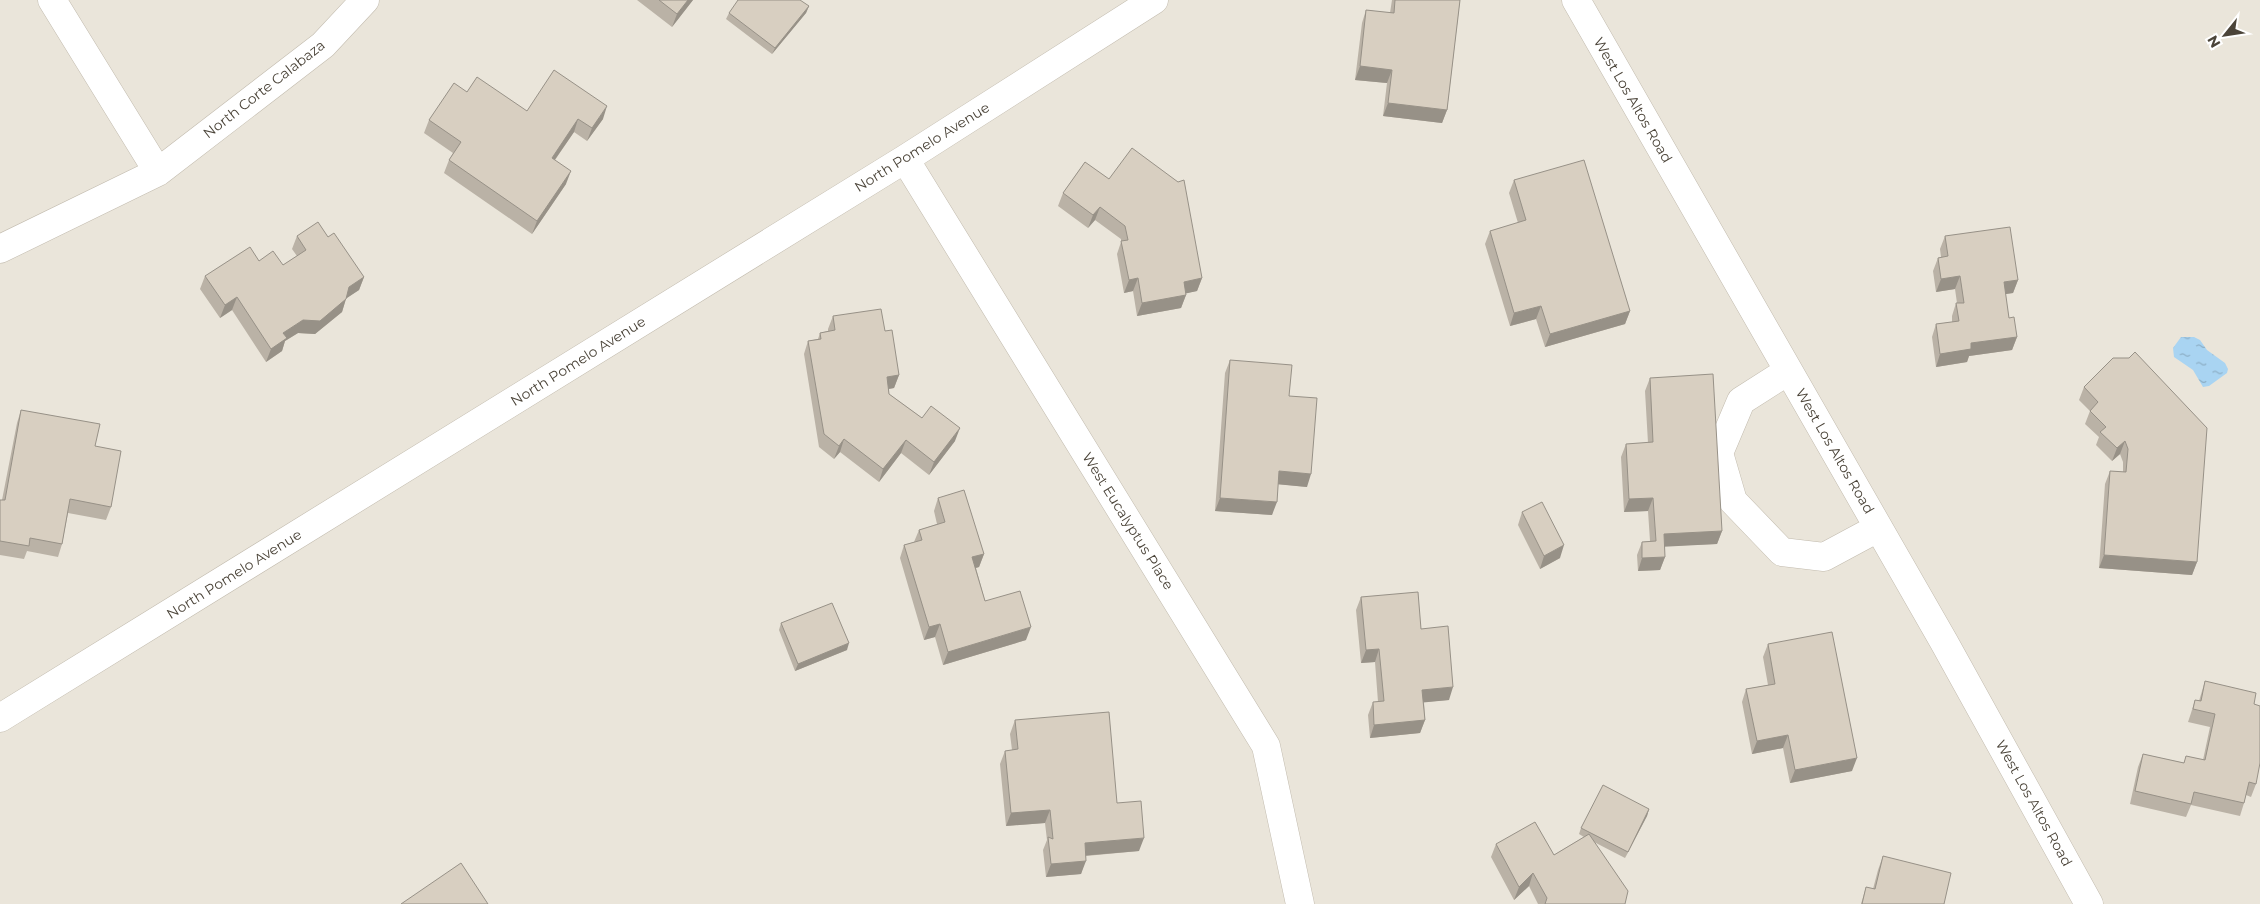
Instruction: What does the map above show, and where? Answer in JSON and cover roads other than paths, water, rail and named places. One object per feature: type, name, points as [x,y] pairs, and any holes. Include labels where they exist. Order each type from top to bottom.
[{"type":"street","points":[[52,0],[158,172]]},
{"type":"street","name":"North Corte Calabaza","points":[[0,249],[158,172],[323,45],[365,0]]},
{"type":"street","name":"North Pomelo Avenue","points":[[0,718],[905,159],[1154,0]]},
{"type":"street","name":"West Los Altos Road","points":[[1576,0],[1944,642],[2090,904]]},
{"type":"street","name":"West Eucalyptus Place","points":[[905,159],[1266,746],[1300,904]]},
{"type":"street","points":[[1788,371],[1740,401],[1719,453],[1733,501],[1782,552],[1824,557],[1878,528]]},
{"type":"water","points":[[2181,337],[2194,337],[2200,340],[2207,350],[2225,363],[2228,369],[2227,373],[2209,386],[2203,387],[2193,370],[2174,357],[2173,348]]}]
